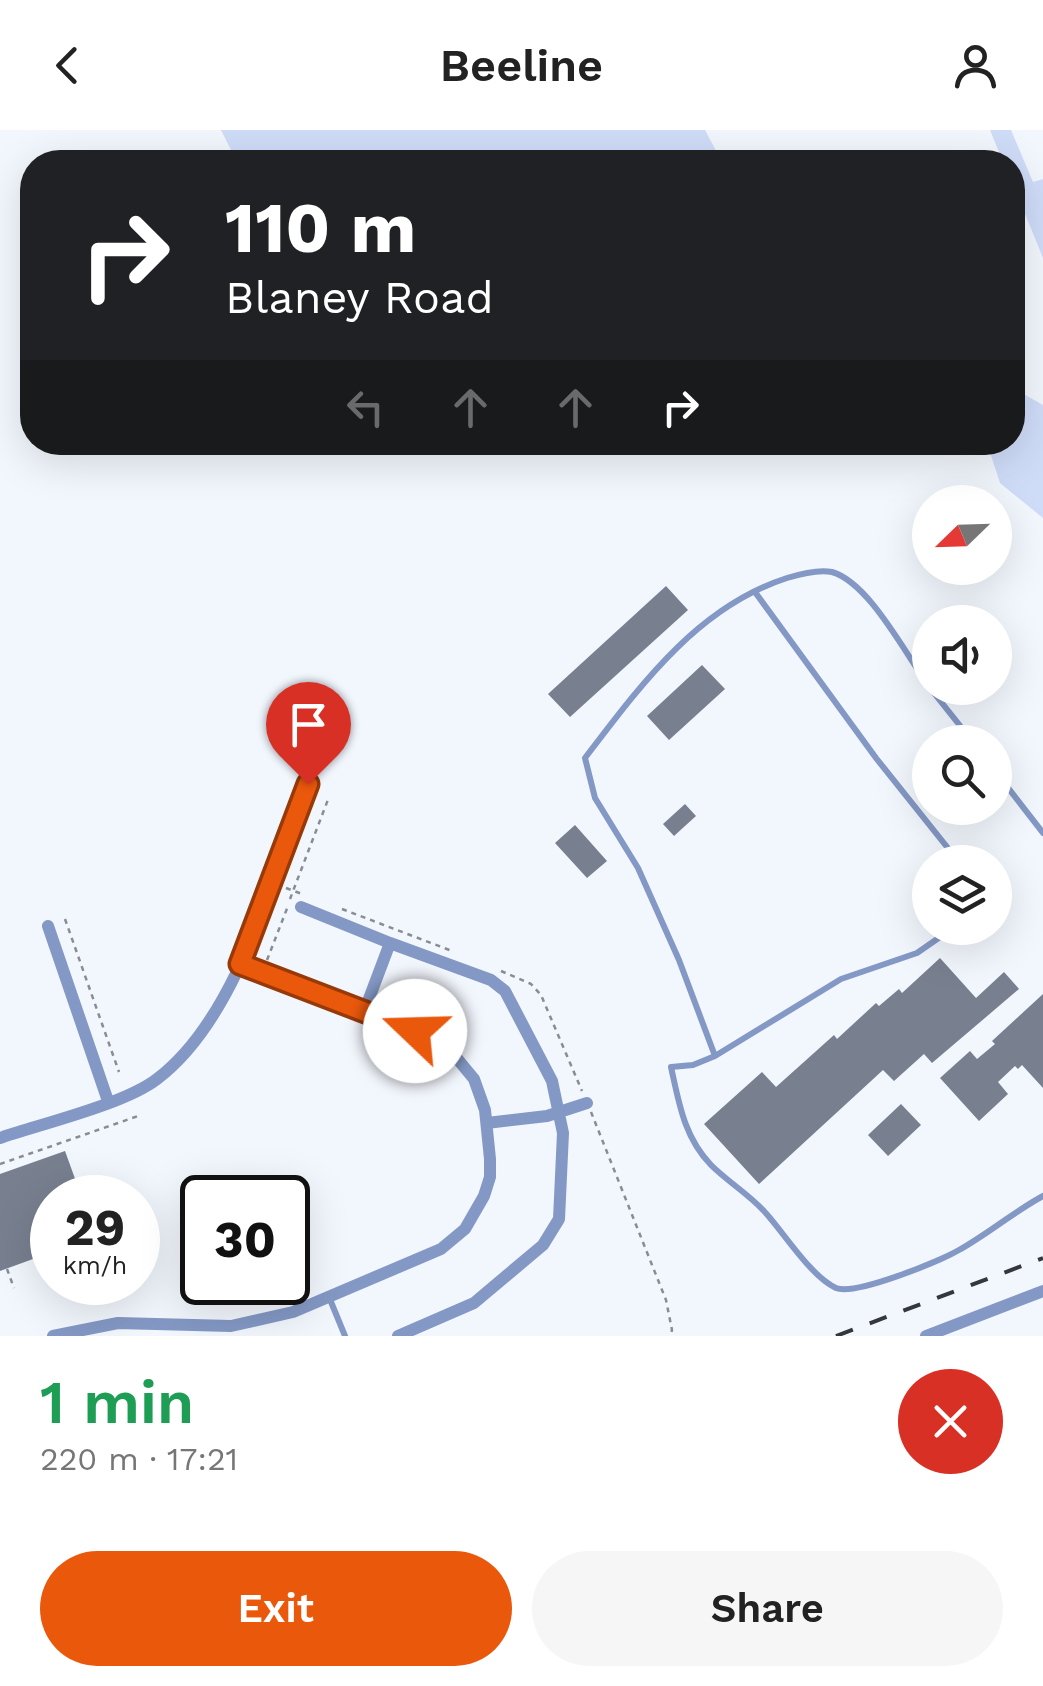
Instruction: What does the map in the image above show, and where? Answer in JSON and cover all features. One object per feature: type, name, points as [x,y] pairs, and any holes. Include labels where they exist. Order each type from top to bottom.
[{"type":"street","points":[[0,1138],[156,1080],[207,1026],[240,964],[308,784]]},
{"type":"street","points":[[301,907],[491,980],[505,992],[552,1081],[563,1133],[561,1194],[552,1234],[474,1303],[398,1336]]},
{"type":"street","points":[[48,926],[108,1101]]},
{"type":"street","points":[[364,1012],[390,943]]},
{"type":"street","points":[[53,1336],[118,1322],[254,1324],[329,1298],[430,1255],[465,1229],[484,1196],[490,1177],[487,1123],[474,1079],[450,1050],[415,1031],[240,964]]},
{"type":"street","points":[[487,1123],[558,1113],[586,1099]]},
{"type":"street","points":[[926,1336],[1043,1291]]},
{"type":"lane","points":[[715,1056],[679,960],[638,868],[594,798],[585,758],[645,678],[711,616],[804,573],[831,572],[852,584],[872,604],[912,661]]},
{"type":"lane","points":[[756,592],[876,758],[945,845]]},
{"type":"lane","points":[[944,705],[960,725]]},
{"type":"lane","points":[[1012,793],[1043,833]]},
{"type":"lane","points":[[929,945],[917,953],[842,980],[715,1056],[693,1066],[671,1067],[683,1124],[710,1164],[760,1208],[806,1261],[838,1288],[851,1290],[871,1284],[956,1252],[1008,1214],[1043,1196]]},
{"type":"lane","points":[[329,1298],[345,1336]]},
{"type":"path","points":[[268,958],[329,797]]},
{"type":"path","points":[[65,920],[118,1072]]},
{"type":"path","points":[[586,1099],[666,1300],[670,1336]]},
{"type":"path","points":[[4,1172],[1,1164],[141,1114]]},
{"type":"path","points":[[7,1268],[14,1288]]},
{"type":"shaded area","points":[[221,130],[705,130],[716,150],[231,150]]},
{"type":"shaded area","points":[[990,130],[1011,130],[1019,150],[998,150]]},
{"type":"shaded area","points":[[1025,163],[1033,182],[1043,179],[1043,258],[1025,214]]},
{"type":"shaded area","points":[[1025,395],[1043,405],[1043,518],[1012,493],[1012,485],[1002,485],[991,455],[1025,455]]},
{"type":"building","points":[[666,586],[688,610],[570,717],[548,694]]},
{"type":"building","points":[[702,665],[725,689],[669,740],[647,716]]},
{"type":"building","points":[[685,804],[696,816],[674,836],[663,824]]},
{"type":"building","points":[[575,825],[607,861],[587,878],[555,843]]},
{"type":"building","points":[[940,958],[976,998],[1004,972],[1019,989],[932,1063],[924,1054],[894,1081],[883,1070],[759,1184],[704,1124],[762,1072],[776,1087],[834,1035],[837,1039],[876,1003],[879,1006],[899,989],[902,993]]},
{"type":"building","points":[[1043,994],[1043,1088],[1022,1065],[1018,1069],[1015,1066],[998,1082],[1008,1094],[979,1121],[940,1078],[970,1051],[977,1059]]},
{"type":"building","points":[[901,1104],[921,1125],[888,1156],[868,1135]]},
{"type":"building","points":[[65,1151],[74,1175],[30,1175],[30,1260],[0,1271],[0,1174]]},
{"type":"railway","points":[[836,1336],[1043,1258]]},
{"type":"route","points":[[308,784],[240,964],[415,1031]]}]
